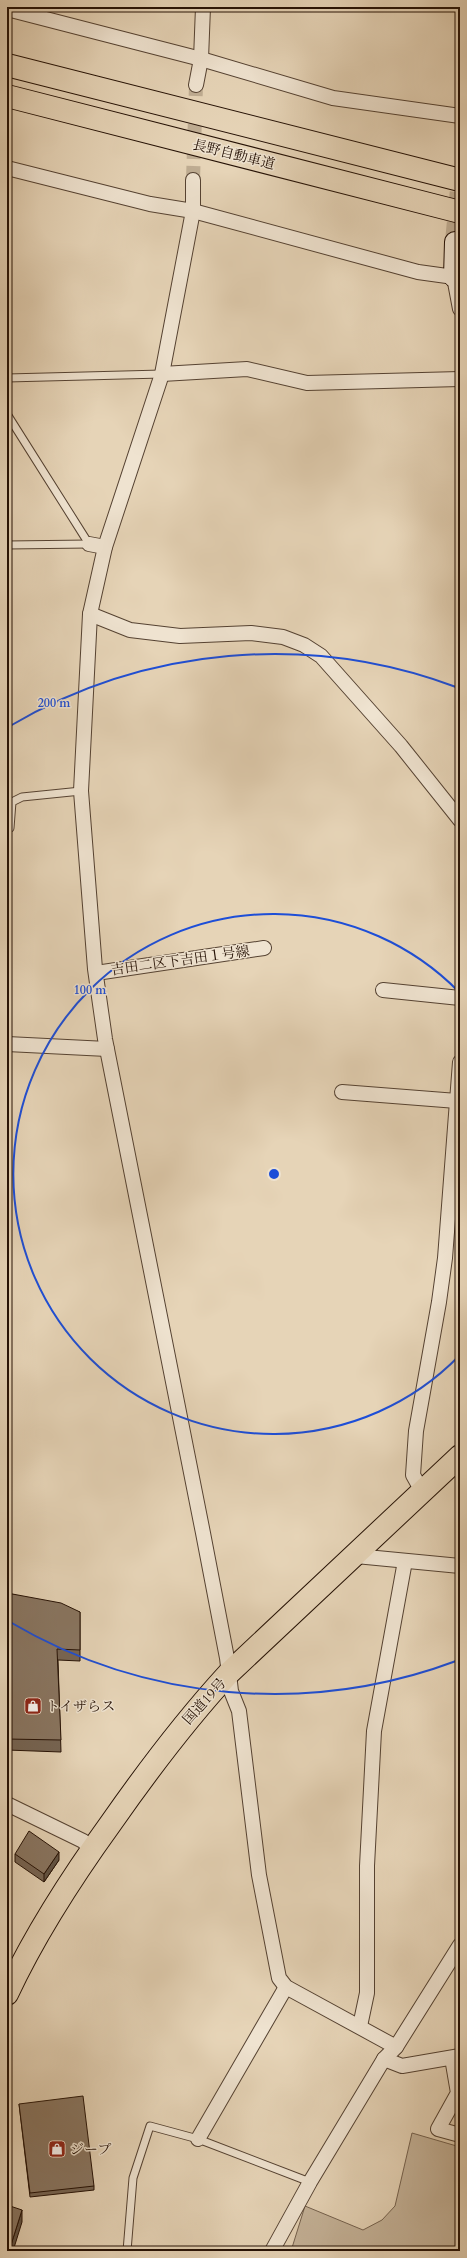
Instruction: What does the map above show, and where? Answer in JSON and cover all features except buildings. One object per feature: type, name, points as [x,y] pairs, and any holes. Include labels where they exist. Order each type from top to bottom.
[{"type":"highway","points":[[7,65],[460,180]]},
{"type":"highway","name":"長野自動車道","points":[[7,96],[460,212]]},
{"type":"highway","name":"国道19号","points":[[7,1994],[19,1969],[54,1908],[92,1850],[161,1752],[194,1712],[229,1673],[356,1556],[460,1456]]},
{"type":"street","points":[[196,85],[201,59],[203,7]]},
{"type":"street","points":[[7,9],[29,11],[333,98],[460,116]]},
{"type":"street","points":[[7,168],[150,204],[193,211],[418,272],[457,278]]},
{"type":"street","points":[[193,180],[193,211],[162,374],[106,547],[90,614],[81,791],[96,973],[106,1049],[204,1533],[229,1673],[230,1691],[239,1711],[259,1875],[279,1978],[286,1987],[396,2047]]},
{"type":"street","points":[[455,242],[460,308]]},
{"type":"street","points":[[162,374],[247,369],[307,383],[460,379]]},
{"type":"street","points":[[89,544],[106,547]]},
{"type":"street","points":[[90,614],[130,630],[180,636],[251,633],[282,637],[304,645],[321,656],[401,746],[460,820]]},
{"type":"street","name":"吉田二区下吉田１号線","points":[[96,973],[264,948]]},
{"type":"street","points":[[383,990],[460,998]]},
{"type":"street","points":[[7,1044],[106,1049]]},
{"type":"street","points":[[422,1491],[413,1475],[416,1431],[439,1302],[445,1258],[460,1062]]},
{"type":"street","points":[[342,1092],[457,1101]]},
{"type":"street","points":[[356,1556],[405,1562],[460,1566]]},
{"type":"street","points":[[360,2026],[366,1993],[367,1866],[374,1731],[405,1562]]},
{"type":"street","points":[[7,1804],[83,1841],[92,1850]]},
{"type":"street","points":[[272,2251],[310,2182],[384,2059],[396,2047],[460,1945]]},
{"type":"street","points":[[198,2139],[286,1987]]},
{"type":"street","points":[[384,2059],[402,2066],[456,2057],[458,2093],[438,2129],[460,2135]]},
{"type":"lane","points":[[7,378],[162,374]]},
{"type":"lane","points":[[7,414],[89,544]]},
{"type":"lane","points":[[7,544],[89,544]]},
{"type":"lane","points":[[7,828],[10,828],[12,802],[22,797],[81,791]]},
{"type":"lane","points":[[127,2251],[133,2178],[150,2126],[198,2139],[310,2182]]},
{"type":"shaded area","points":[[412,2133],[460,2147],[460,2251],[291,2251],[305,2206],[363,2230],[382,2220],[395,2206]]},
{"type":"tunnel","points":[[193,180],[196,85]]},
{"type":"tunnel","points":[[455,242],[460,189]]},
{"type":"place","name":"トイザらス","points":[[33,1706]]},
{"type":"place","name":"ジープ","points":[[57,2149]]}]
